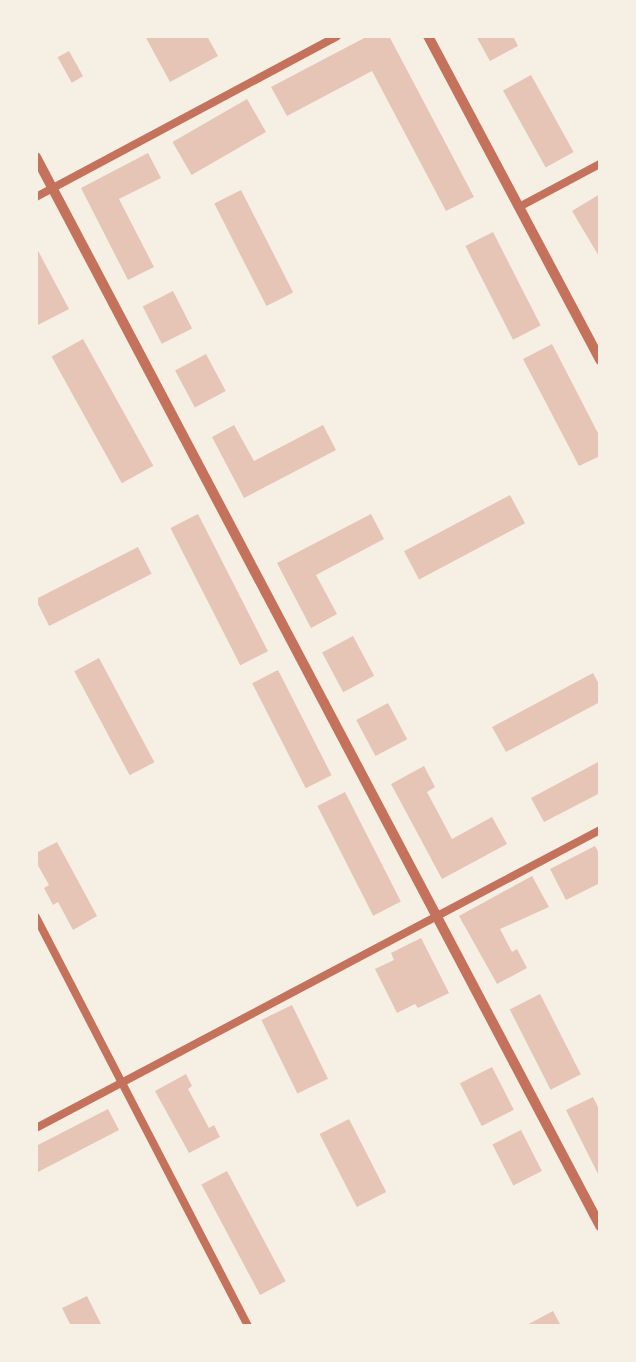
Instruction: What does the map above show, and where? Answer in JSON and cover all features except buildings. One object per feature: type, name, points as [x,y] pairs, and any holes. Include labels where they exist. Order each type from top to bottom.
[{"type":"street","points":[[36,197],[337,36]]},
{"type":"street","points":[[428,36],[600,360]]},
{"type":"street","points":[[36,157],[600,1226]]},
{"type":"street","points":[[519,207],[600,164]]},
{"type":"street","points":[[36,1128],[600,830]]},
{"type":"street","points":[[36,917],[248,1326]]}]
